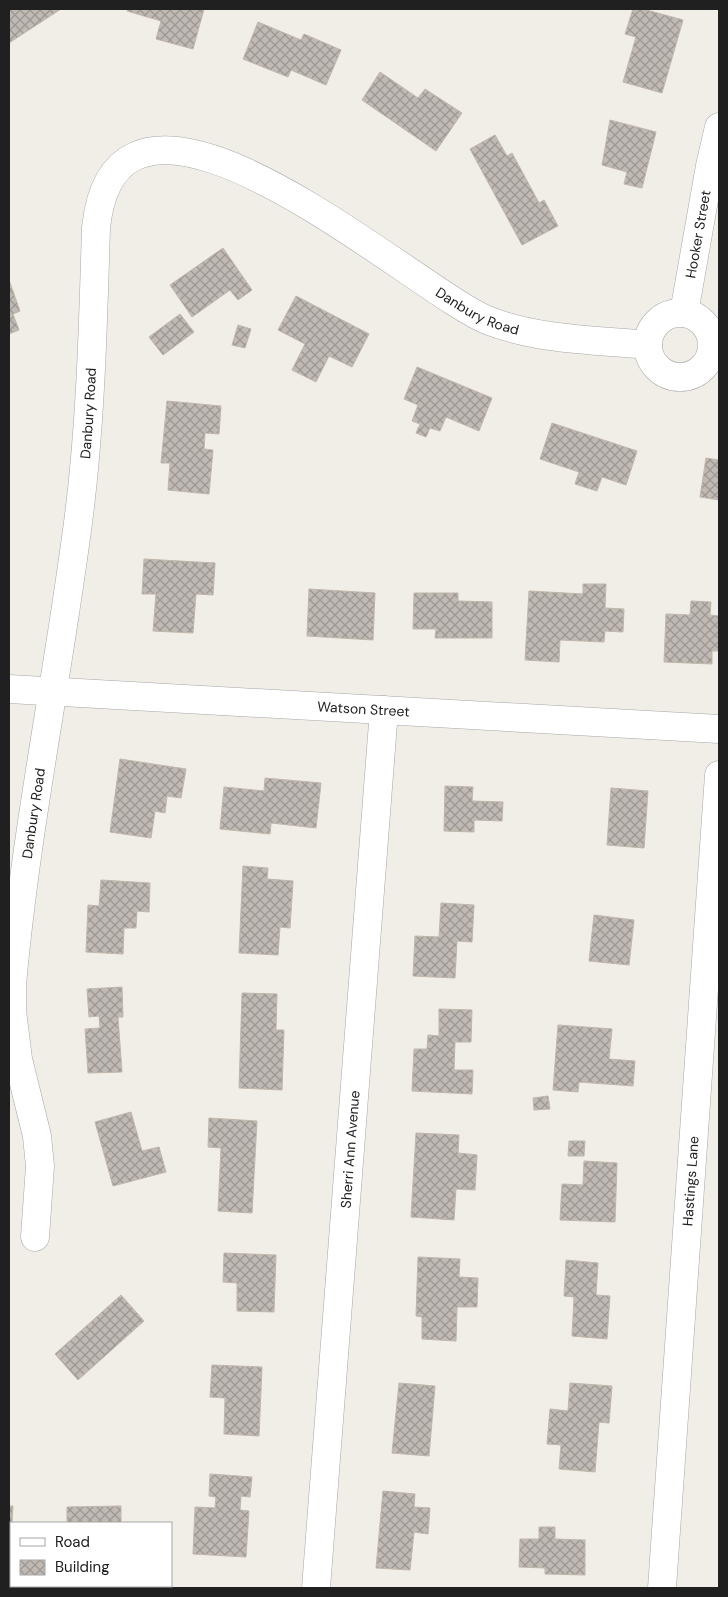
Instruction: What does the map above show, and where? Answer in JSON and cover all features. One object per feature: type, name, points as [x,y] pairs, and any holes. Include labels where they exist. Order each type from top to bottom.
[{"type":"street","name":"Hooker Street","points":[[684,313],[710,166],[719,127]]},
{"type":"street","name":"Danbury Road","points":[[35,1237],[40,1166],[37,1136],[18,1059],[12,1011],[12,986],[76,532],[90,407],[98,208],[104,188],[110,178],[128,159],[143,152],[177,150],[245,172],[280,187],[319,210],[457,304],[487,320],[550,336],[648,345]]},
{"type":"street","points":[[684,313],[698,318],[711,334],[712,355],[699,372],[686,378],[666,374],[651,359],[648,345],[652,330],[662,319],[669,315],[684,313]]},
{"type":"street","name":"Watson Street","points":[[9,689],[719,729]]},
{"type":"street","name":"Sherri Ann Avenue","points":[[316,1588],[384,710]]},
{"type":"street","name":"Hastings Lane","points":[[662,1588],[719,775]]},
{"type":"building","points":[[9,9],[61,9],[9,43]]},
{"type":"building","points":[[128,9],[204,9],[193,49],[156,39],[161,21],[127,11]]},
{"type":"building","points":[[633,9],[643,9],[683,20],[662,93],[623,82],[636,37],[625,34]]},
{"type":"building","points":[[258,22],[301,40],[304,34],[341,50],[326,85],[291,70],[288,77],[243,59]]},
{"type":"building","points":[[380,72],[418,98],[425,89],[462,113],[436,151],[362,100]]},
{"type":"building","points":[[610,120],[656,132],[642,188],[624,184],[627,172],[602,165]]},
{"type":"building","points":[[495,135],[507,156],[512,153],[539,203],[544,200],[558,226],[522,245],[470,149]]},
{"type":"building","points":[[223,248],[252,290],[238,300],[230,290],[192,317],[170,285]]},
{"type":"building","points":[[9,280],[20,311],[13,314],[19,330],[9,334]]},
{"type":"building","points":[[296,296],[369,334],[352,367],[329,356],[316,382],[292,370],[305,344],[278,330]]},
{"type":"building","points":[[180,314],[194,332],[163,355],[149,337]]},
{"type":"building","points":[[238,325],[251,329],[245,348],[232,345]]},
{"type":"building","points":[[417,367],[492,398],[479,431],[446,417],[440,431],[430,428],[426,437],[416,433],[420,424],[412,421],[418,405],[404,399]]},
{"type":"building","points":[[167,401],[221,406],[219,434],[205,433],[204,449],[213,450],[209,494],[168,490],[170,463],[161,463]]},
{"type":"building","points":[[552,423],[637,451],[626,485],[602,477],[597,491],[575,484],[579,472],[540,459]]},
{"type":"building","points":[[706,458],[719,460],[719,500],[700,497]]},
{"type":"building","points":[[144,559],[215,563],[213,595],[196,594],[193,633],[153,631],[156,594],[142,594]]},
{"type":"building","points":[[583,584],[606,584],[605,608],[624,609],[623,632],[605,631],[604,642],[560,640],[559,662],[525,660],[529,591],[583,594]]},
{"type":"building","points":[[309,589],[375,593],[373,640],[307,636]]},
{"type":"building","points":[[414,593],[458,593],[458,601],[492,602],[492,638],[435,638],[436,629],[413,629]]},
{"type":"building","points":[[691,601],[711,602],[710,615],[719,616],[719,651],[712,651],[712,664],[664,662],[666,614],[690,615]]},
{"type":"building","points":[[120,759],[186,769],[181,798],[167,796],[165,813],[155,811],[151,838],[110,832]]},
{"type":"building","points":[[265,778],[321,783],[316,828],[271,823],[270,834],[220,829],[224,787],[264,791]]},
{"type":"building","points":[[445,786],[473,787],[472,801],[503,802],[502,821],[474,820],[474,832],[444,831]]},
{"type":"building","points":[[611,788],[648,791],[644,848],[607,845]]},
{"type":"building","points":[[243,866],[268,868],[267,879],[293,881],[290,928],[280,927],[278,955],[239,953]]},
{"type":"building","points":[[101,880],[150,883],[149,912],[137,911],[136,928],[124,928],[123,954],[86,952],[88,905],[99,906]]},
{"type":"building","points":[[441,903],[474,905],[472,942],[457,941],[455,978],[413,976],[415,936],[439,937]]},
{"type":"building","points":[[594,915],[634,920],[629,965],[589,961]]},
{"type":"building","points":[[122,987],[123,1017],[118,1017],[122,1072],[88,1073],[85,1029],[100,1028],[99,1016],[89,1017],[87,989]]},
{"type":"building","points":[[242,993],[277,994],[276,1030],[284,1030],[282,1090],[239,1088]]},
{"type":"building","points":[[439,1009],[472,1010],[471,1042],[455,1042],[454,1070],[473,1070],[472,1094],[412,1091],[414,1049],[427,1049],[428,1035],[439,1036]]},
{"type":"building","points":[[558,1025],[612,1029],[609,1059],[635,1061],[633,1086],[579,1082],[578,1092],[553,1090]]},
{"type":"building","points":[[548,1096],[550,1109],[534,1110],[533,1098]]},
{"type":"building","points":[[131,1112],[142,1151],[159,1147],[166,1172],[113,1186],[95,1122]]},
{"type":"building","points":[[209,1118],[257,1121],[252,1213],[218,1211],[221,1148],[208,1147]]},
{"type":"building","points":[[416,1133],[459,1135],[458,1153],[477,1155],[475,1190],[456,1189],[454,1220],[411,1217]]},
{"type":"building","points":[[569,1141],[585,1141],[584,1156],[568,1156]]},
{"type":"building","points":[[584,1161],[617,1163],[615,1222],[560,1220],[562,1184],[583,1185]]},
{"type":"building","points":[[224,1253],[276,1255],[274,1312],[237,1311],[237,1283],[223,1282]]},
{"type":"building","points":[[418,1257],[460,1259],[459,1277],[478,1278],[477,1307],[457,1307],[456,1341],[422,1339],[422,1317],[416,1316]]},
{"type":"building","points":[[566,1260],[598,1263],[596,1295],[610,1296],[607,1339],[572,1336],[574,1297],[564,1296]]},
{"type":"building","points":[[121,1295],[144,1321],[78,1380],[55,1354]]},
{"type":"building","points":[[212,1365],[262,1367],[259,1436],[224,1434],[225,1398],[210,1397]]},
{"type":"building","points":[[399,1383],[435,1386],[429,1456],[392,1453]]},
{"type":"building","points":[[570,1383],[612,1386],[609,1423],[599,1422],[595,1472],[559,1469],[561,1445],[547,1444],[550,1409],[568,1411]]},
{"type":"building","points":[[210,1474],[252,1477],[250,1497],[241,1496],[240,1510],[249,1511],[246,1557],[193,1554],[195,1507],[215,1508],[216,1497],[209,1496]]},
{"type":"building","points":[[383,1491],[415,1494],[414,1507],[430,1508],[428,1534],[414,1532],[410,1570],[376,1568]]},
{"type":"building","points":[[9,1506],[13,1506],[12,1522],[10,1522],[9,1540]]},
{"type":"building","points":[[121,1506],[121,1522],[67,1522],[67,1507]]},
{"type":"building","points":[[539,1527],[555,1527],[555,1539],[585,1540],[585,1575],[545,1574],[545,1568],[519,1567],[520,1539],[539,1539]]}]
